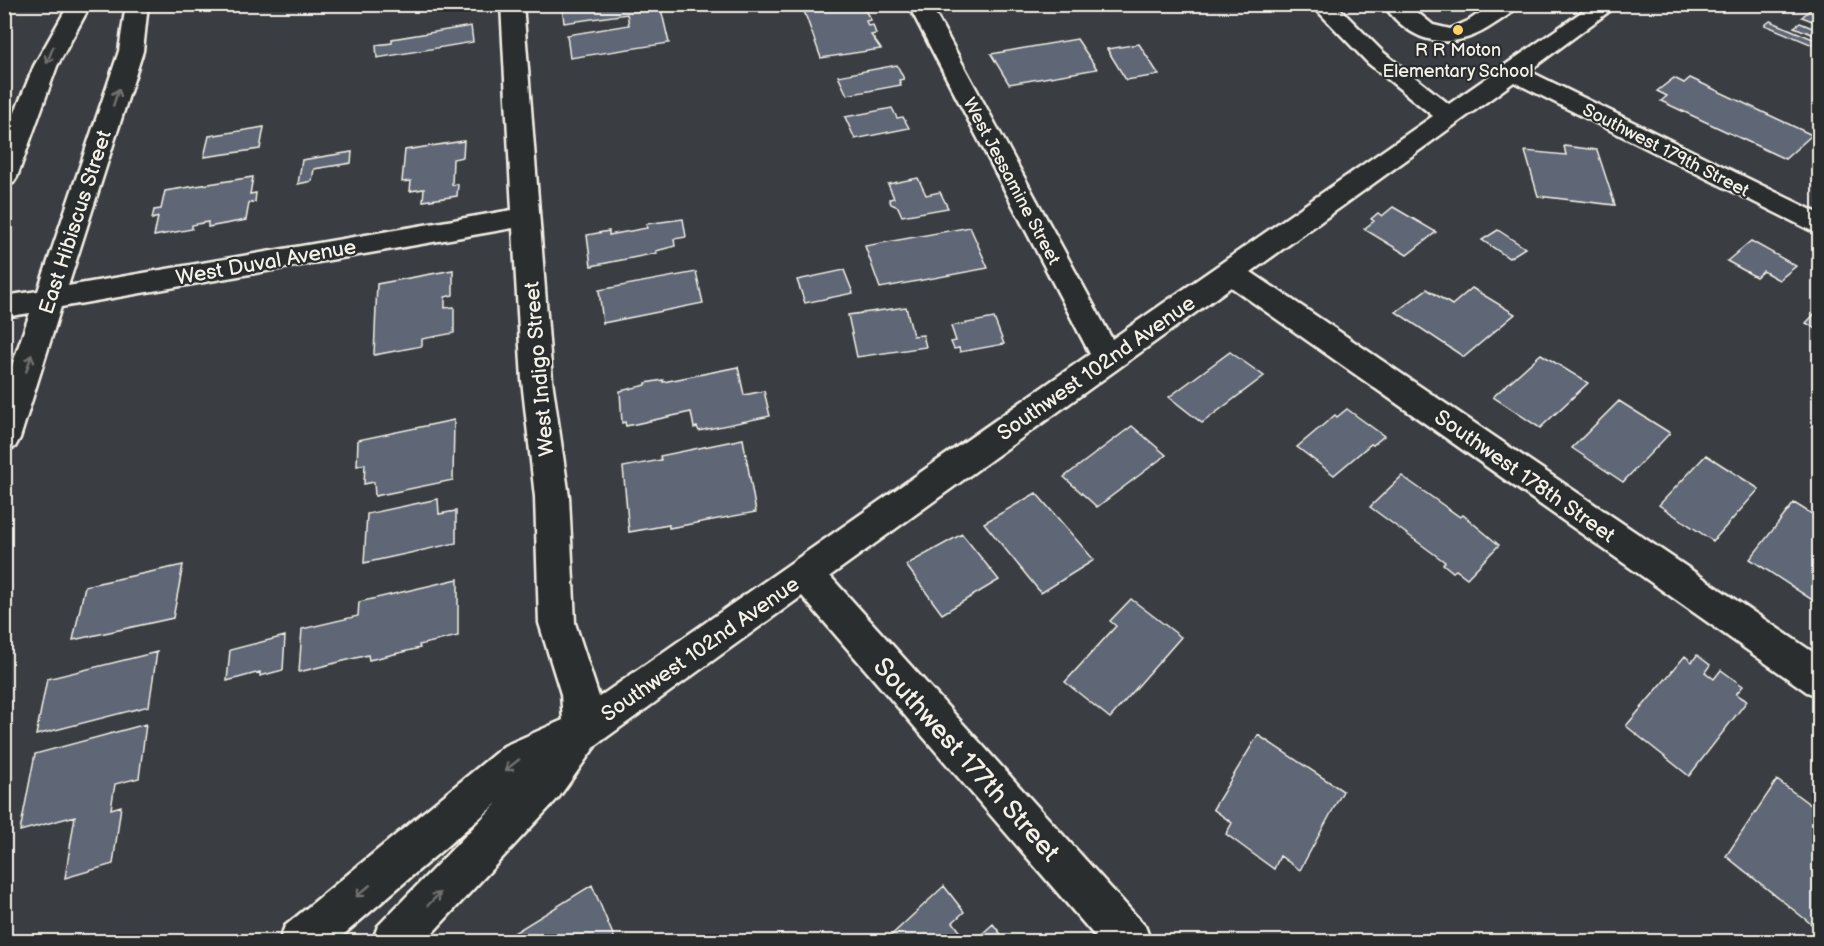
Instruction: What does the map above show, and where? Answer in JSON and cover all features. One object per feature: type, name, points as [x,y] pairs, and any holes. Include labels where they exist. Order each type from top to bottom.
[{"type":"street","points":[[4,177],[58,36],[80,4]]},
{"type":"street","name":"East Hibiscus Street","points":[[4,438],[131,51],[137,4]]},
{"type":"street","name":"West Indigo Street","points":[[512,4],[537,380],[552,497],[557,623],[580,694],[583,731]]},
{"type":"street","name":"West Jessamine Street","points":[[919,4],[1012,183],[1107,357]]},
{"type":"street","points":[[1322,4],[1376,58],[1450,117]]},
{"type":"street","points":[[1394,4],[1414,25],[1432,34],[1454,36],[1470,32],[1508,4]]},
{"type":"street","name":"Southwest 102nd Avenue","points":[[301,942],[518,760],[583,731],[806,575],[1107,357],[1231,273],[1608,4]]},
{"type":"street","name":"Southwest 179th Street","points":[[1514,73],[1820,226]]},
{"type":"street","name":"West Duval Avenue","points":[[4,307],[50,301],[527,217]]},
{"type":"street","name":"Southwest 178th Street","points":[[1231,273],[1820,679]]},
{"type":"street","name":"Southwest 177th Street","points":[[806,575],[1129,942]]},
{"type":"street","name":"Southwest 102nd Avenue","points":[[394,942],[545,783],[583,731]]},
{"type":"building","points":[[562,4],[683,4],[683,6],[661,9],[669,43],[570,58],[567,35],[629,25],[627,14],[564,23]]},
{"type":"building","points":[[824,4],[861,4],[871,20],[866,21],[868,26],[873,25],[876,34],[871,35],[881,49],[821,58],[803,8]]},
{"type":"building","points":[[1817,4],[1820,24],[1802,17]]},
{"type":"building","points":[[1770,21],[1820,43],[1815,46],[1765,25]]},
{"type":"building","points":[[1800,23],[1820,32],[1814,35],[1794,27]]},
{"type":"building","points":[[471,26],[473,42],[377,58],[376,45],[392,43],[392,39]]},
{"type":"building","points":[[1077,39],[1097,69],[1009,84],[991,54]]},
{"type":"building","points":[[1139,44],[1159,75],[1126,80],[1107,49]]},
{"type":"building","points":[[897,65],[904,79],[899,80],[901,85],[847,95],[838,76]]},
{"type":"building","points":[[1674,78],[1684,83],[1690,78],[1812,135],[1785,159],[1661,101],[1667,96],[1657,91]]},
{"type":"building","points":[[892,108],[897,118],[903,117],[909,128],[855,139],[845,117]]},
{"type":"building","points":[[264,127],[260,149],[204,157],[209,136]]},
{"type":"building","points":[[464,141],[463,157],[453,159],[452,185],[458,184],[457,196],[423,201],[424,189],[410,191],[411,181],[402,182],[405,150]]},
{"type":"building","points":[[1564,146],[1597,150],[1615,205],[1538,196],[1525,151],[1566,155]]},
{"type":"building","points":[[352,152],[351,163],[314,169],[312,181],[298,184],[302,160]]},
{"type":"building","points":[[253,177],[250,194],[256,193],[255,202],[249,203],[246,220],[208,227],[208,222],[192,225],[192,229],[154,236],[158,217],[152,219],[154,210],[161,209],[165,191]]},
{"type":"building","points":[[918,178],[926,195],[940,192],[948,208],[902,216],[898,207],[891,204],[889,199],[894,198],[888,184]]},
{"type":"building","points":[[1393,207],[1436,232],[1407,255],[1364,229],[1374,221],[1371,219],[1378,213],[1382,216]]},
{"type":"building","points":[[683,219],[686,237],[674,239],[675,246],[656,251],[657,253],[591,266],[587,235],[609,231],[609,235],[647,228],[646,224]]},
{"type":"building","points":[[970,227],[988,268],[880,288],[865,246]]},
{"type":"building","points":[[1498,230],[1525,248],[1509,258],[1482,240]]},
{"type":"building","points":[[1751,241],[1796,266],[1779,280],[1763,271],[1756,277],[1727,261]]},
{"type":"building","points":[[453,270],[453,295],[445,297],[445,308],[454,307],[454,333],[422,339],[422,346],[374,355],[377,284]]},
{"type":"building","points":[[844,270],[853,293],[805,303],[797,280]]},
{"type":"building","points":[[696,272],[703,303],[603,323],[599,290]]},
{"type":"building","points":[[1472,288],[1515,314],[1464,357],[1396,312],[1427,289],[1452,305]]},
{"type":"building","points":[[906,307],[913,336],[923,335],[926,347],[857,357],[848,315]]},
{"type":"building","points":[[1820,308],[1820,331],[1806,323]]},
{"type":"building","points":[[994,318],[1004,344],[960,352],[959,348],[954,349],[951,342],[956,341],[951,326]]},
{"type":"building","points":[[1230,352],[1264,376],[1202,423],[1169,397]]},
{"type":"building","points":[[1541,354],[1588,383],[1540,428],[1493,397]]},
{"type":"building","points":[[738,367],[744,395],[764,391],[770,416],[699,431],[697,427],[694,428],[691,412],[626,426],[625,422],[622,423],[620,391],[646,385],[646,383],[663,380],[663,382]]},
{"type":"building","points":[[1619,401],[1670,433],[1623,482],[1572,448]]},
{"type":"building","points":[[1347,409],[1384,436],[1334,475],[1297,447],[1335,415],[1337,417]]},
{"type":"building","points":[[454,420],[453,480],[375,496],[374,482],[364,484],[365,464],[357,466],[358,440]]},
{"type":"building","points":[[1132,426],[1166,455],[1097,507],[1064,477]]},
{"type":"building","points":[[743,439],[756,512],[669,528],[669,525],[629,532],[623,467],[661,460],[660,456]]},
{"type":"building","points":[[1706,455],[1759,489],[1713,541],[1659,505]]},
{"type":"building","points":[[1402,476],[1460,517],[1463,515],[1499,545],[1467,578],[1456,570],[1453,572],[1443,564],[1445,562],[1370,507]]},
{"type":"building","points":[[1036,493],[1094,560],[1041,593],[984,523]]},
{"type":"building","points":[[438,499],[439,514],[456,511],[456,543],[364,563],[367,514]]},
{"type":"building","points":[[1794,503],[1820,519],[1820,605],[1750,559]]},
{"type":"building","points":[[962,534],[999,580],[942,614],[906,565]]},
{"type":"building","points":[[183,565],[173,618],[73,640],[85,586]]},
{"type":"building","points":[[458,579],[458,636],[369,660],[368,655],[299,672],[302,629],[358,616],[359,602]]},
{"type":"building","points":[[1131,599],[1181,637],[1110,718],[1065,682],[1116,626],[1110,621]]},
{"type":"building","points":[[285,636],[283,670],[260,676],[260,672],[227,681],[230,650]]},
{"type":"building","points":[[157,652],[149,706],[36,735],[47,679]]},
{"type":"building","points":[[1697,655],[1710,665],[1705,672],[1714,679],[1721,670],[1743,686],[1736,694],[1747,701],[1689,776],[1626,726],[1685,656],[1692,662]]},
{"type":"building","points":[[146,724],[139,778],[115,784],[111,809],[121,806],[113,864],[65,878],[75,816],[20,831],[35,754]]},
{"type":"building","points":[[1258,735],[1343,791],[1300,870],[1280,856],[1274,869],[1226,834],[1232,823],[1213,809]]},
{"type":"building","points":[[1777,780],[1820,812],[1820,931],[1726,856]]},
{"type":"building","points":[[592,885],[616,942],[511,942],[509,936]]},
{"type":"building","points":[[944,886],[964,912],[953,922],[968,942],[884,942]]},
{"type":"building","points":[[993,924],[1007,942],[973,942]]},
{"type":"place","name":"R R Moton Elementary School","points":[[1458,30]]}]
